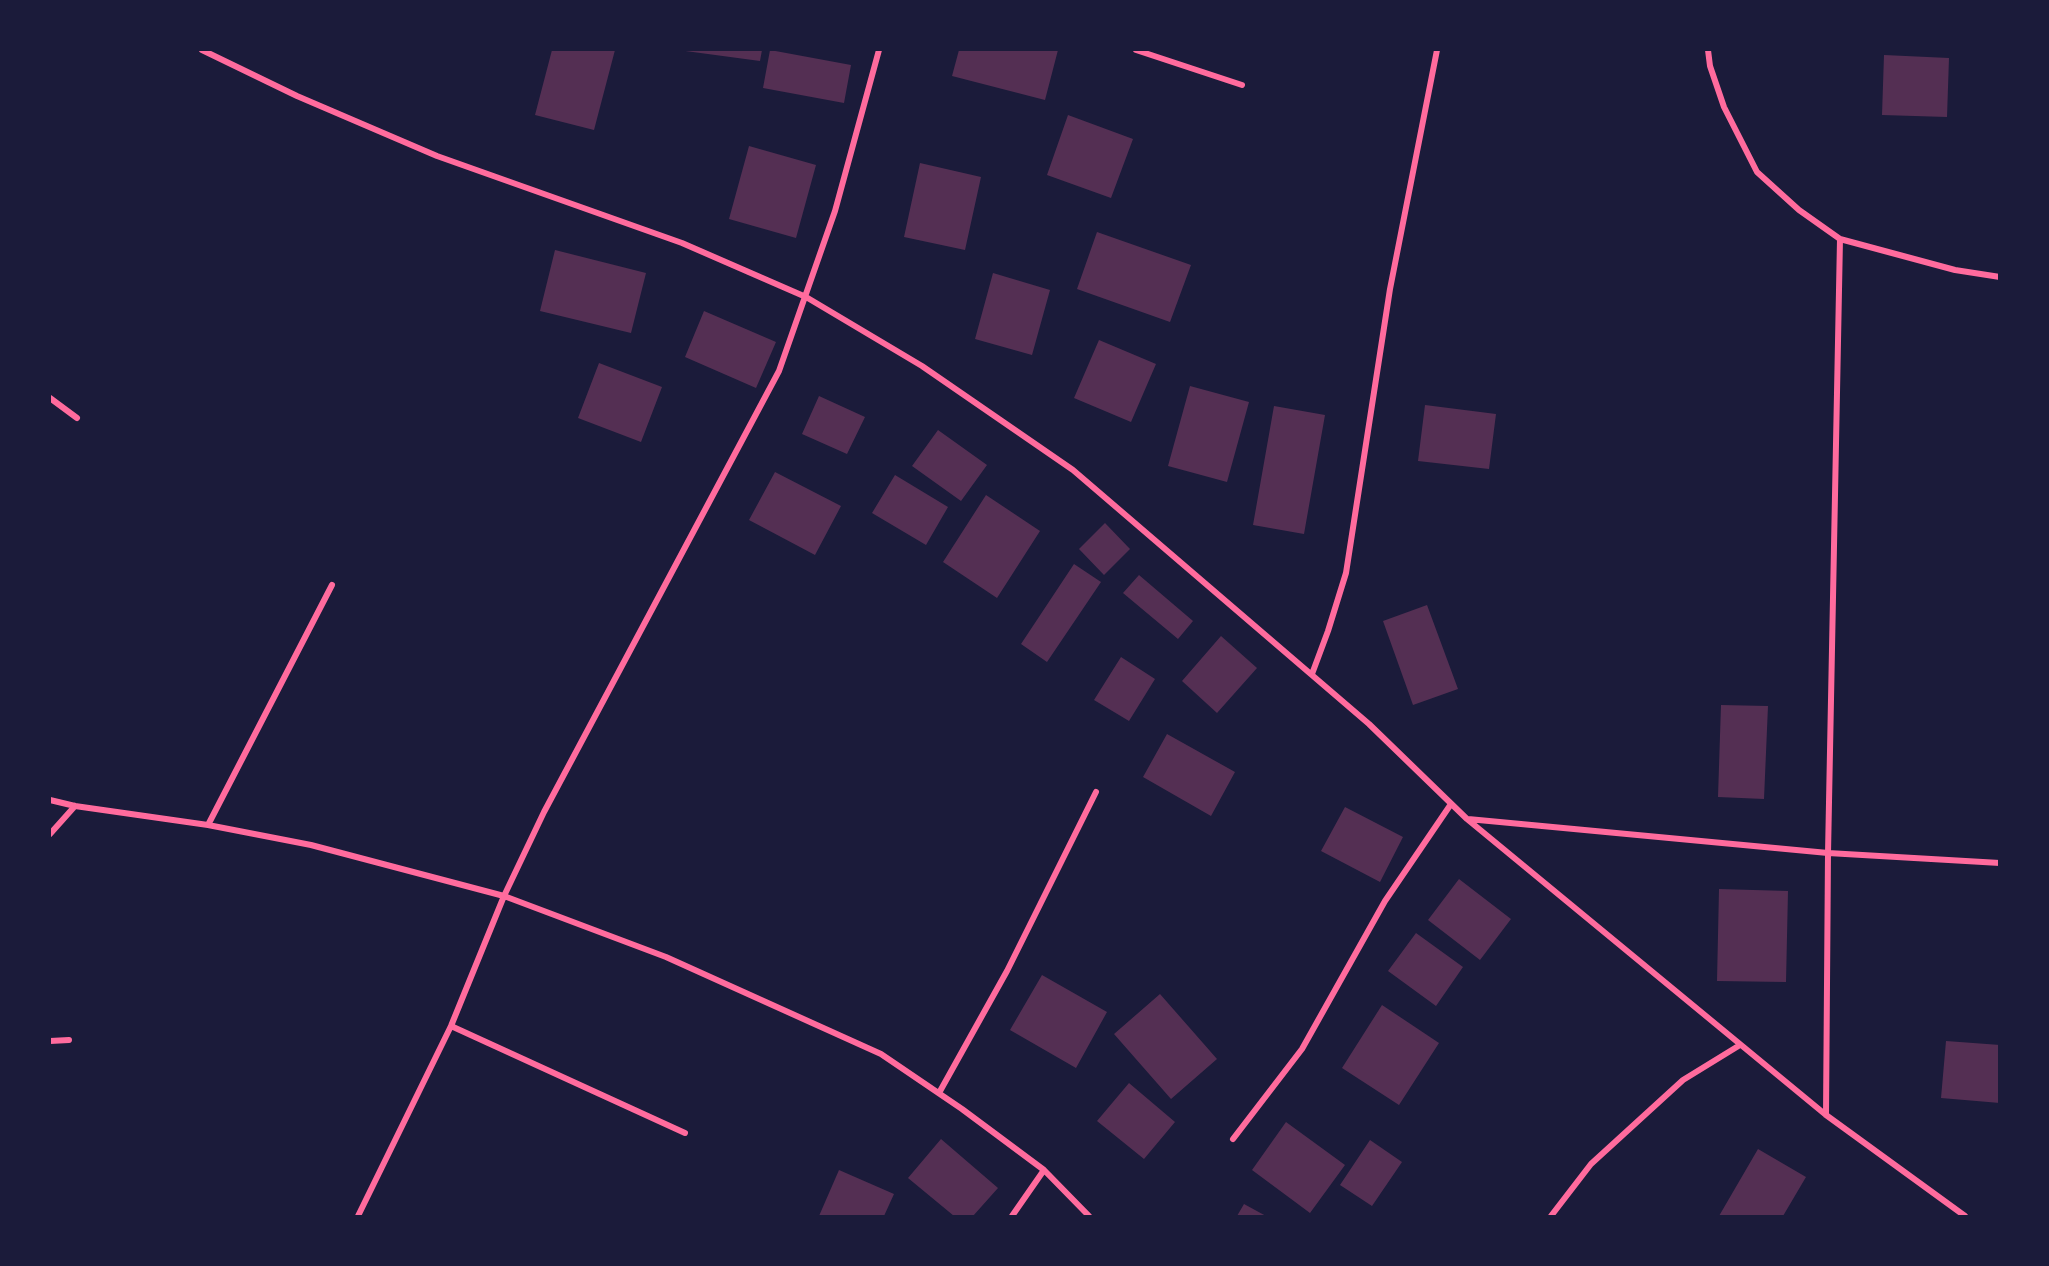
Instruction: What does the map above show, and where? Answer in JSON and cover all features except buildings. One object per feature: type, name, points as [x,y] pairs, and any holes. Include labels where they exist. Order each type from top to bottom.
[{"type":"street","points":[[202,50],[297,96],[437,156],[682,243],[806,297],[922,366],[1073,470],[1369,724],[1467,819],[1826,1115],[1965,1216]]},
{"type":"street","points":[[358,1216],[451,1026],[504,896],[544,812],[779,371],[835,211],[879,50]]},
{"type":"street","points":[[1136,50],[1242,85]]},
{"type":"street","points":[[1312,674],[1346,573],[1390,289],[1437,50]]},
{"type":"street","points":[[1708,50],[1710,66],[1724,107],[1757,172],[1799,210],[1840,239],[1955,270],[2000,277]]},
{"type":"street","points":[[1826,1115],[1828,852],[1840,239]]},
{"type":"street","points":[[50,398],[77,418]]},
{"type":"street","points":[[208,825],[332,585]]},
{"type":"street","points":[[939,1093],[1007,971],[1096,792]]},
{"type":"street","points":[[50,800],[75,806],[208,825],[311,845],[504,896],[666,957],[881,1054],[939,1093],[1044,1170],[1089,1216]]},
{"type":"street","points":[[1233,1139],[1302,1049],[1385,901],[1450,804]]},
{"type":"street","points":[[50,834],[75,806]]},
{"type":"street","points":[[1467,819],[1828,852],[2000,862]]},
{"type":"street","points":[[451,1026],[685,1133]]},
{"type":"street","points":[[50,1041],[69,1040]]},
{"type":"street","points":[[1551,1216],[1592,1164],[1683,1080],[1740,1045]]},
{"type":"street","points":[[1011,1216],[1044,1170]]}]
